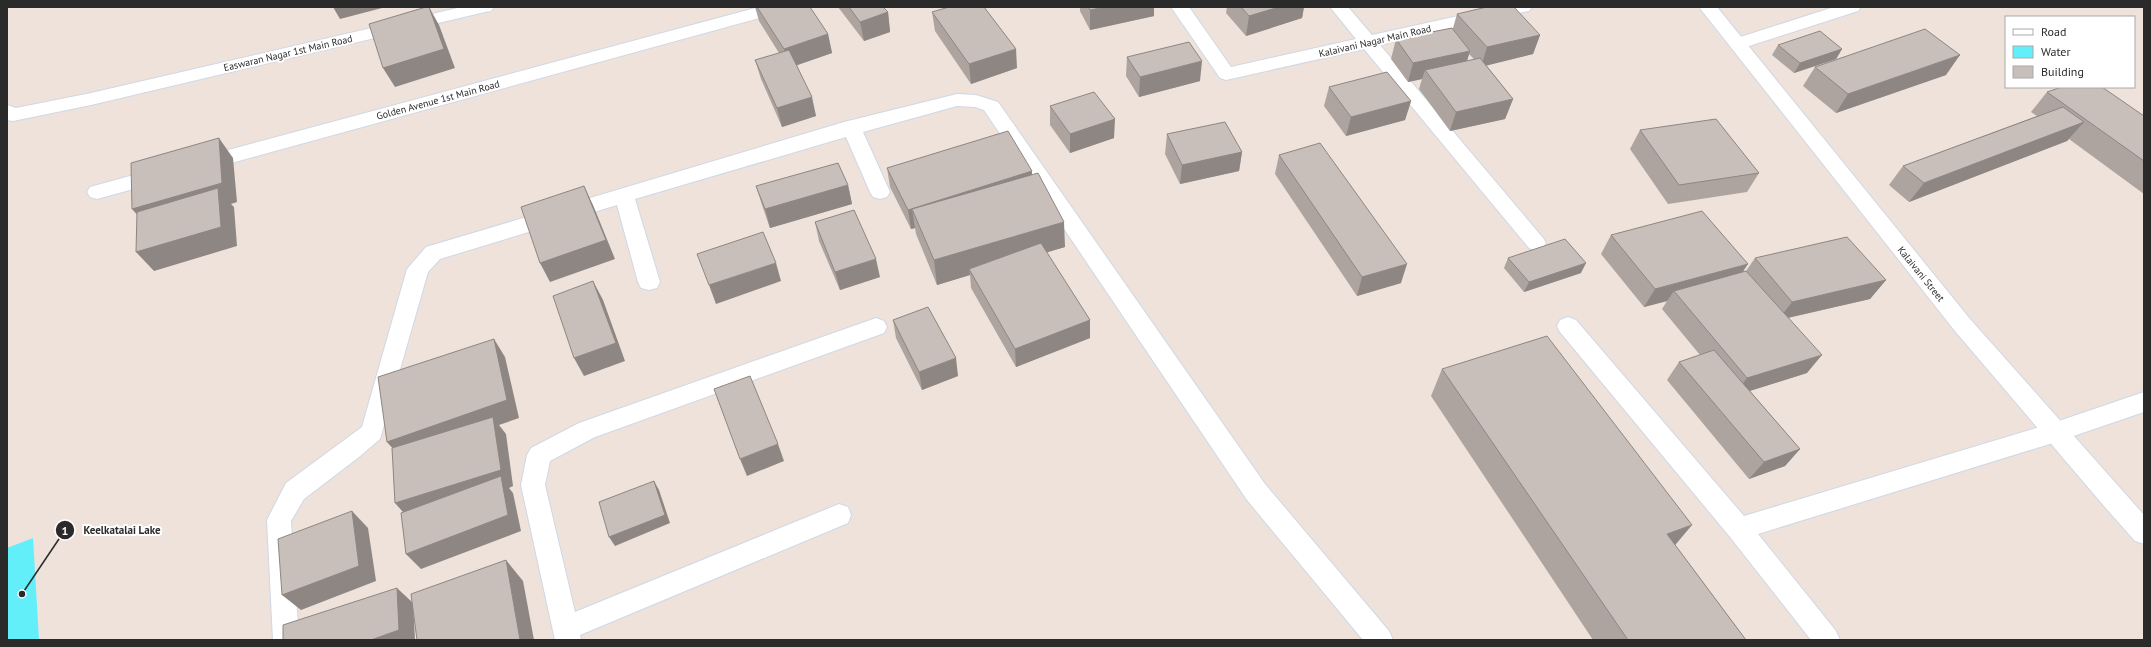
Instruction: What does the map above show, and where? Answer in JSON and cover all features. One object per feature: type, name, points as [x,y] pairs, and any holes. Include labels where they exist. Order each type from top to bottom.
[{"type":"street","name":"Easwaran Nagar 1st Main Road","points":[[7,111],[13,115],[91,99],[485,7]]},
{"type":"street","name":"Golden Avenue 1st Main Road","points":[[97,192],[760,9],[779,7]]},
{"type":"street","name":"Kalaivani Nagar Main Road","points":[[1180,7],[1226,74],[1523,7]]},
{"type":"street","points":[[1339,7],[1367,43],[1536,243]]},
{"type":"street","name":"Kalaivani Street","points":[[1708,7],[1740,43],[1905,255],[2053,433],[2144,533]]},
{"type":"street","points":[[1740,43],[1852,7]]},
{"type":"street","points":[[286,640],[279,520],[294,491],[351,450],[372,432],[418,269],[433,253],[851,127],[957,100],[976,101],[991,106],[1256,492],[1380,640]]},
{"type":"street","points":[[851,127],[880,192]]},
{"type":"street","points":[[624,195],[649,282]]},
{"type":"street","points":[[1568,326],[1739,529],[1827,640]]},
{"type":"street","points":[[839,515],[567,635],[533,486],[539,455],[587,430],[876,327]]},
{"type":"street","points":[[1739,529],[2053,433],[2144,402]]},
{"type":"water","points":[[33,538],[39,640],[7,640],[7,548]]},
{"type":"building","points":[[429,7],[444,49],[383,68],[369,24]]},
{"type":"building","points":[[757,7],[810,7],[828,34],[784,49]]},
{"type":"building","points":[[849,7],[883,7],[888,12],[860,22]]},
{"type":"building","points":[[949,7],[984,7],[1016,49],[969,64],[932,12]]},
{"type":"building","points":[[1088,7],[1106,7],[1090,10]]},
{"type":"building","points":[[1241,7],[1279,7],[1249,16]]},
{"type":"building","points":[[1487,7],[1514,7],[1540,35],[1487,47],[1457,14]]},
{"type":"building","points":[[1452,28],[1470,51],[1413,63],[1396,39]]},
{"type":"building","points":[[1925,29],[1960,55],[1848,94],[1815,67]]},
{"type":"building","points":[[1820,31],[1842,49],[1800,63],[1778,45]]},
{"type":"building","points":[[1189,42],[1202,61],[1140,77],[1127,57]]},
{"type":"building","points":[[789,50],[812,97],[777,108],[755,60]]},
{"type":"building","points":[[1480,58],[1513,99],[1456,112],[1425,70]]},
{"type":"building","points":[[1387,72],[1411,101],[1351,117],[1329,87]]},
{"type":"building","points":[[2059,88],[2103,88],[2144,116],[2144,161],[2047,92]]},
{"type":"building","points":[[1094,92],[1115,119],[1070,134],[1050,106]]},
{"type":"building","points":[[2063,107],[2084,122],[1924,183],[1903,166]]},
{"type":"building","points":[[1716,119],[1759,173],[1679,185],[1640,130]]},
{"type":"building","points":[[1225,122],[1242,152],[1182,165],[1167,134]]},
{"type":"building","points":[[1008,131],[1032,171],[908,210],[887,168]]},
{"type":"building","points":[[219,138],[222,183],[132,209],[131,163]]},
{"type":"building","points":[[1320,143],[1407,264],[1362,277],[1279,155]]},
{"type":"building","points":[[838,163],[848,185],[765,209],[756,186]]},
{"type":"building","points":[[1038,173],[1064,222],[934,260],[912,209]]},
{"type":"building","points":[[584,186],[606,240],[540,263],[521,207]]},
{"type":"building","points":[[218,188],[221,227],[136,252],[137,212]]},
{"type":"building","points":[[854,210],[876,259],[835,272],[815,222]]},
{"type":"building","points":[[1702,211],[1748,264],[1655,289],[1611,235]]},
{"type":"building","points":[[763,232],[776,263],[709,285],[697,254]]},
{"type":"building","points":[[1847,237],[1886,280],[1792,302],[1755,258]]},
{"type":"building","points":[[1565,239],[1586,263],[1529,282],[1508,258]]},
{"type":"building","points":[[1041,243],[1090,320],[1015,349],[969,269]]},
{"type":"building","points":[[1746,271],[1822,355],[1747,378],[1674,291]]},
{"type":"building","points":[[593,281],[616,343],[574,358],[553,296]]},
{"type":"building","points":[[928,307],[956,358],[919,372],[893,320]]},
{"type":"building","points":[[1547,336],[1692,525],[1667,534],[1746,640],[1628,640],[1442,369]]},
{"type":"building","points":[[494,339],[507,400],[387,442],[378,377]]},
{"type":"building","points":[[1714,350],[1800,449],[1764,462],[1679,362]]},
{"type":"building","points":[[750,376],[778,444],[740,459],[714,389]]},
{"type":"building","points":[[493,417],[501,470],[395,503],[392,448]]},
{"type":"building","points":[[501,476],[508,515],[406,554],[401,513]]},
{"type":"building","points":[[654,481],[665,515],[609,537],[599,502]]},
{"type":"building","points":[[352,511],[359,566],[282,595],[278,539]]},
{"type":"building","points":[[506,560],[520,640],[417,640],[411,594]]},
{"type":"building","points":[[397,588],[399,630],[371,640],[283,640],[283,625]]},
{"type":"place","name":"Keelkatalai Lake","points":[[22,594]]}]
